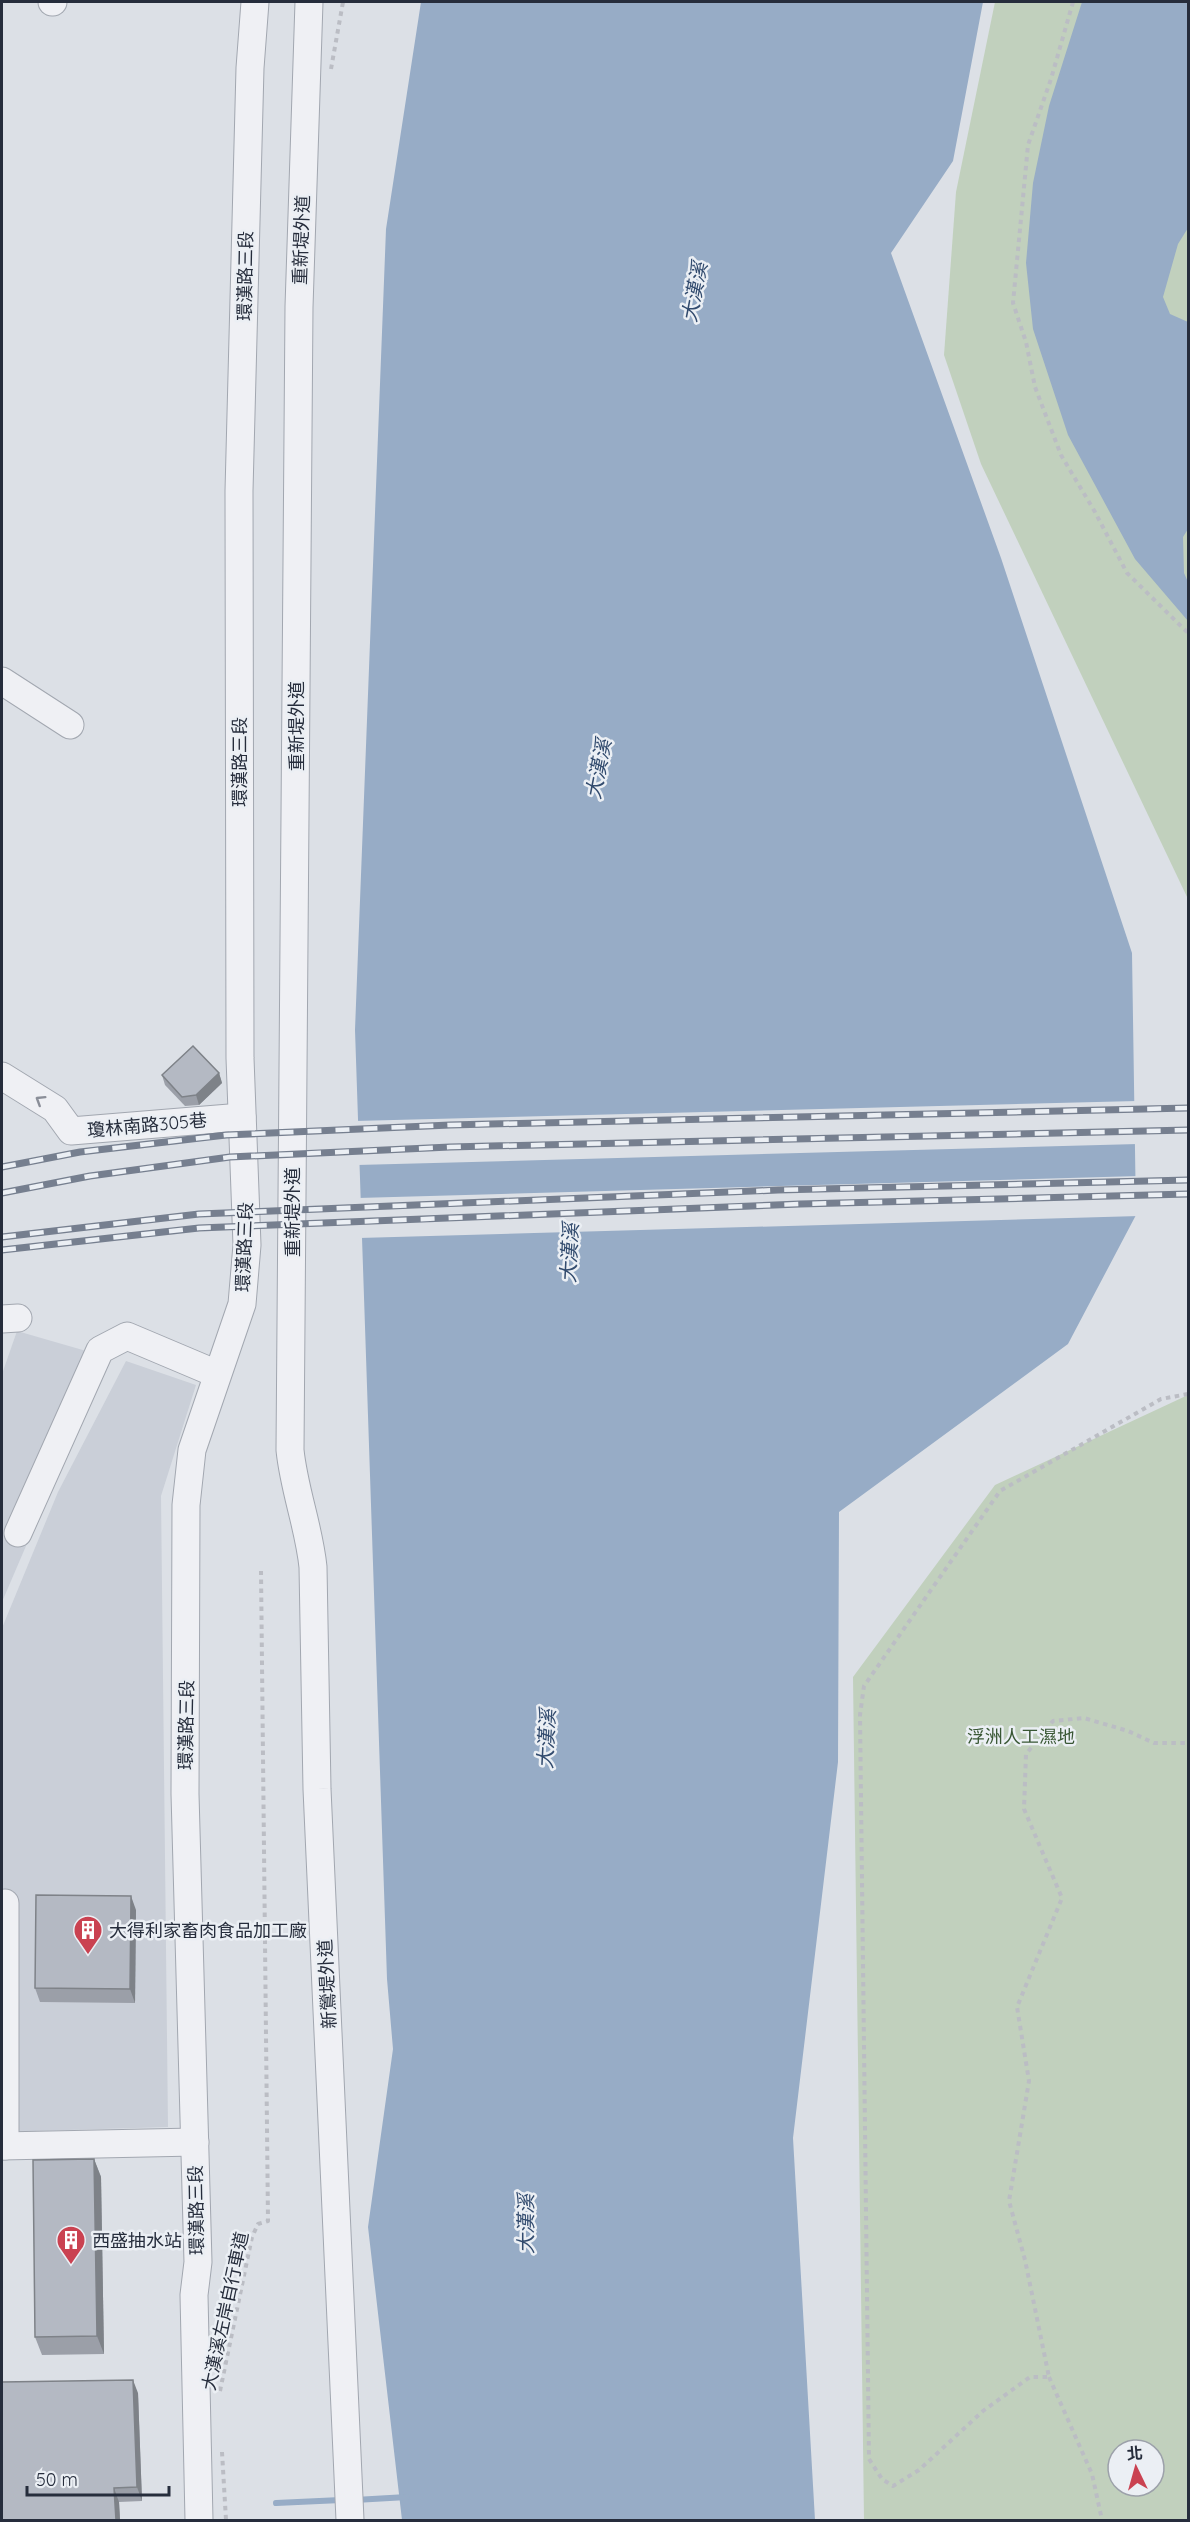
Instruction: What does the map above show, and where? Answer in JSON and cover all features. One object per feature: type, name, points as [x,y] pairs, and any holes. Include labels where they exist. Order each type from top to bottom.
[{"type":"street","name":"環漢路三段","points":[[199,2520],[194,2295],[198,2262],[185,1794],[186,1505],[192,1450],[242,1304],[247,1245],[240,1058],[239,490],[250,68],[255,2]]},
{"type":"street","name":"重新堤外道","points":[[290,1450],[299,307],[309,2]]},
{"type":"street","points":[[2,681],[70,725]]},
{"type":"street","name":"瓊林南路305巷","points":[[2,1076],[55,1109],[71,1131],[242,1117]]},
{"type":"street","points":[[18,1533],[100,1350],[127,1336],[217,1374]]},
{"type":"street","name":"新鶯堤外道","points":[[290,1450],[292,1471],[311,1542],[313,1567],[318,1801],[351,2520]]},
{"type":"street","points":[[5,1903],[3,2146],[195,2142]]},
{"type":"path","points":[[1073,2],[1051,79],[1028,145],[1013,303],[1026,342],[1035,387],[1061,455],[1095,512],[1127,573],[1188,633]]},
{"type":"path","points":[[1049,2377],[1030,2377],[983,2411],[919,2470],[893,2486],[882,2479],[869,2459],[860,1714],[864,1686],[1000,1491],[1161,1399],[1188,1394]]},
{"type":"path","name":"大漢溪左岸自行車道","points":[[219,2396],[252,2237],[258,2224],[268,2221],[261,1571]]},
{"type":"path","points":[[1102,2520],[1092,2475],[1049,2377],[1026,2260],[1009,2201],[1029,2081],[1017,2007],[1062,1898],[1024,1809],[1026,1754],[1053,1721],[1084,1718],[1128,1731],[1154,1743],[1188,1743]]},
{"type":"path","points":[[222,2441],[226,2520]]},
{"type":"shaded area","points":[[17,1331],[107,1357],[2,1602],[2,1374]]},
{"type":"shaded area","points":[[126,1361],[196,1385],[161,1496],[168,2127],[2,2132],[2,1628],[58,1492]]},
{"type":"green space","points":[[995,2],[1188,2],[1188,899],[981,464],[944,355],[956,192]]},
{"type":"green space","name":"浮洲人工濕地","points":[[1188,1395],[1188,2520],[864,2520],[853,1677],[995,1485]]},
{"type":"water","name":"大漢溪","points":[[421,2],[983,2],[953,161],[891,253],[1001,558],[1132,953],[1136,1215],[1068,1344],[839,1512],[838,1762],[793,2138],[815,2520],[402,2520],[368,2227],[393,2049],[387,1979],[355,1030],[386,229]]},
{"type":"water","points":[[1082,2],[1188,2],[1188,228],[1178,244],[1163,297],[1170,314],[1188,322],[1188,529],[1183,537],[1184,573],[1188,582],[1188,621],[1135,559],[1068,435],[1033,329],[1026,263],[1033,183],[1049,106]]},
{"type":"pier","points":[[1137,1101],[1138,1144],[357,1165],[355,1121]]},
{"type":"pier","points":[[1139,1176],[1139,1216],[359,1238],[358,1198]]},
{"type":"building","points":[[193,1046],[219,1073],[196,1095],[182,1097],[162,1075]]},
{"type":"building","name":"大得利家畜肉食品加工廠","points":[[36,1895],[131,1896],[130,1989],[35,1988]]},
{"type":"building","name":"西盛抽水站","points":[[94,2159],[97,2336],[35,2337],[33,2160]]},
{"type":"building","points":[[133,2380],[137,2487],[114,2488],[116,2520],[2,2520],[2,2382]]},
{"type":"waterway","points":[[355,2500],[407,2497]]},
{"type":"waterway","points":[[276,2503],[341,2500]]},
{"type":"railway","points":[[2,1167],[80,1152],[226,1135],[450,1125],[1188,1108]]},
{"type":"railway","points":[[2,1193],[90,1176],[230,1157],[450,1147],[1188,1130]]},
{"type":"railway","points":[[2,1237],[199,1214],[778,1190],[1188,1180]]},
{"type":"railway","points":[[2,1250],[199,1228],[800,1204],[1188,1194]]},
{"type":"place","name":"大得利家畜肉食品加工廠","points":[[88,1956]]},
{"type":"place","name":"西盛抽水站","points":[[71,2266]]}]
